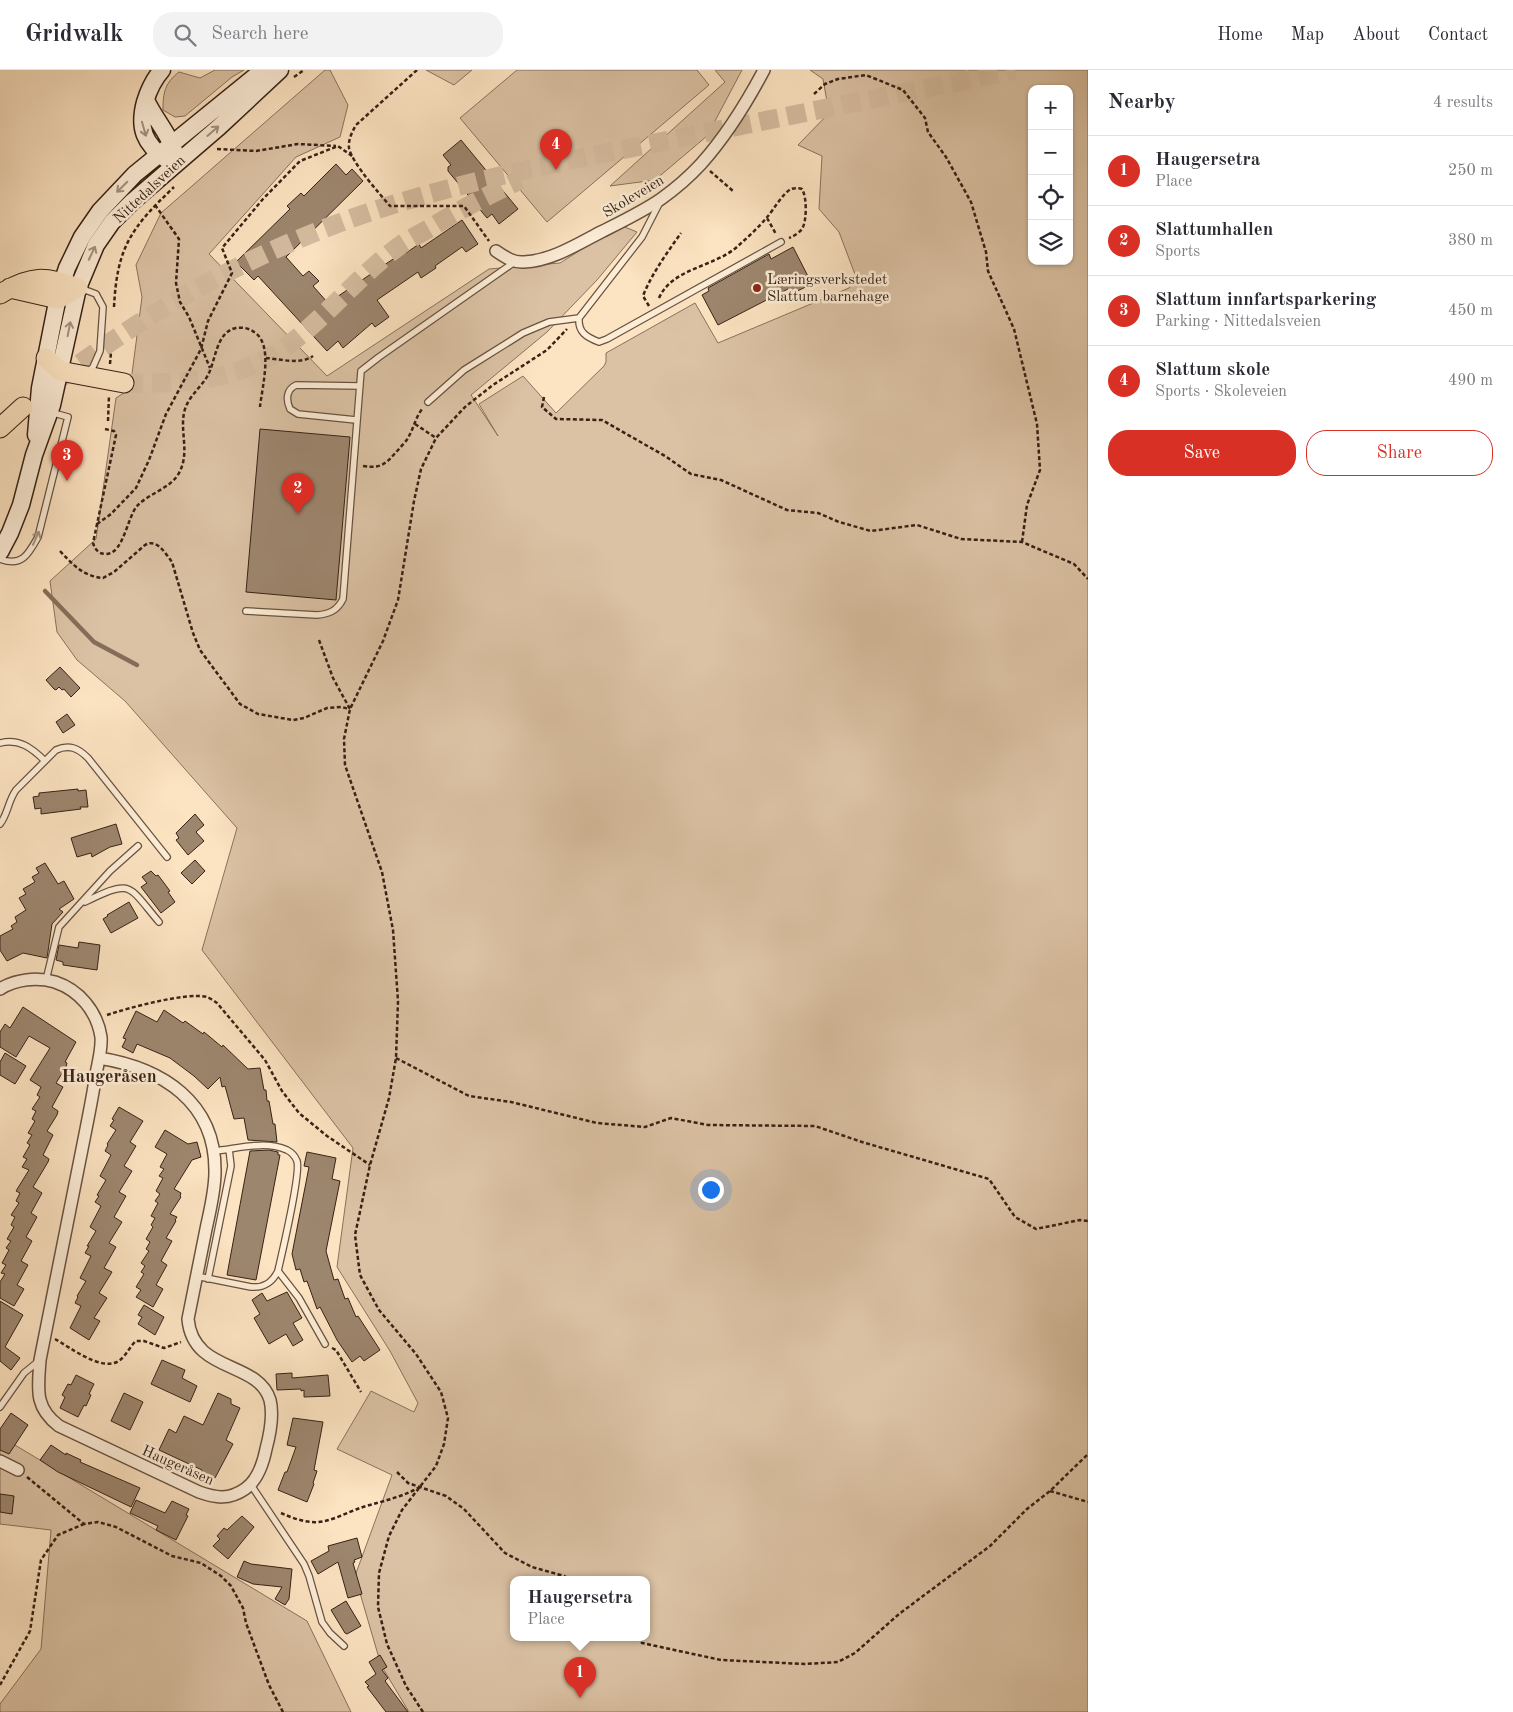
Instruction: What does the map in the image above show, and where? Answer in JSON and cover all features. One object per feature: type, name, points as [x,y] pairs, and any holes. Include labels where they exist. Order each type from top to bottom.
[{"type":"highway","points":[[5,291],[66,290]]},
{"type":"highway","points":[[46,358],[60,371],[117,385]]},
{"type":"highway","points":[[0,428],[37,411]]},
{"type":"main road","points":[[146,100],[154,117],[172,144],[176,163],[168,161],[158,154],[147,140],[141,124],[142,112],[149,88],[162,70]]},
{"type":"main road","name":"Nittedalsveien","points":[[0,552],[22,505],[34,455],[37,411],[46,358],[66,290],[74,252],[100,211],[123,186],[158,154],[264,70]]},
{"type":"main road","name":"Nittedalsveien","points":[[37,411],[60,371],[66,290],[89,260],[104,234],[133,201],[176,163],[229,117],[286,75]]},
{"type":"street","name":"Skoleveien","points":[[516,261],[536,261],[550,256],[628,218],[661,199],[701,163],[733,124],[764,70]]},
{"type":"street","points":[[496,251],[509,260],[516,261]]},
{"type":"street","name":"Haugeråsen","points":[[0,988],[16,981],[46,980],[62,985],[74,992],[87,1004],[96,1018],[101,1038],[99,1058],[40,1360],[39,1402],[50,1420],[59,1426],[214,1498],[228,1497],[239,1493],[251,1485]]},
{"type":"street","points":[[99,1058],[114,1060],[156,1074],[172,1084],[195,1107],[206,1128],[214,1151],[215,1173],[202,1278],[188,1319],[189,1330],[192,1339],[200,1349],[212,1358],[254,1379],[263,1387],[270,1400],[272,1414],[270,1433],[258,1475],[251,1485]]},
{"type":"street","points":[[0,1461],[18,1470]]},
{"type":"lane","points":[[661,199],[642,237],[579,318],[578,325],[585,336],[599,342],[781,242]]},
{"type":"lane","points":[[246,611],[326,615],[340,606],[343,599],[361,371],[516,261]]},
{"type":"lane","points":[[66,290],[96,294],[104,307],[100,351],[93,367],[82,375]]},
{"type":"lane","points":[[428,402],[464,370],[523,333],[549,322],[579,318]]},
{"type":"lane","points":[[356,420],[298,414],[290,409],[288,391],[296,385],[360,386]]},
{"type":"lane","points":[[0,559],[10,563],[22,559],[38,537],[68,417],[37,411]]},
{"type":"lane","points":[[0,743],[8,741],[25,745],[34,749],[45,761]]},
{"type":"lane","points":[[0,824],[16,790],[56,750],[63,747],[76,748],[82,752],[168,857]]},
{"type":"lane","points":[[46,980],[59,927],[110,871],[138,846]]},
{"type":"lane","points":[[81,904],[111,889],[122,887],[130,889],[159,922]]},
{"type":"lane","points":[[214,1151],[248,1146],[282,1148],[289,1150],[297,1161],[296,1180],[278,1271],[270,1283],[258,1288],[202,1278],[231,1166],[229,1149]]},
{"type":"lane","points":[[278,1271],[299,1298],[326,1344]]},
{"type":"lane","points":[[0,1408],[24,1373],[40,1360]]},
{"type":"lane","points":[[251,1485],[304,1564],[322,1622],[330,1633],[344,1646]]},
{"type":"path","points":[[286,75],[304,70]]},
{"type":"path","points":[[352,156],[349,143],[351,133],[356,125],[417,70]]},
{"type":"path","points":[[814,94],[825,84],[838,79],[866,75],[903,90],[925,118],[928,132],[946,157],[971,202],[986,252],[988,270],[1014,329],[1037,424],[1040,470],[1027,505],[1022,542]]},
{"type":"path","points":[[222,142],[215,149],[256,151],[298,144],[338,146],[352,156],[390,206],[464,206],[496,251]]},
{"type":"path","points":[[96,525],[118,508],[136,488],[149,460],[166,414],[201,349],[208,321],[232,273],[222,248],[262,199],[300,161],[338,146]]},
{"type":"path","points":[[701,163],[733,191]]},
{"type":"path","points":[[114,297],[117,270],[123,249],[132,231],[175,186]]},
{"type":"path","points":[[653,314],[668,283],[726,256],[767,218],[786,192],[791,189],[802,189],[806,199],[804,224],[801,230],[781,242],[767,218]]},
{"type":"path","points":[[155,205],[179,239],[176,283],[180,302],[189,317],[211,370]]},
{"type":"path","points":[[653,314],[644,296],[663,258],[681,233]]},
{"type":"path","points":[[423,1712],[406,1686],[387,1644],[378,1607],[379,1574],[389,1536],[402,1510],[436,1466],[444,1444],[448,1418],[441,1392],[416,1354],[379,1310],[360,1275],[355,1235],[370,1165],[389,1098],[396,1058],[398,1002],[393,930],[382,872],[345,765],[344,739],[350,709],[383,641],[398,600],[421,469],[436,438],[465,407],[493,385],[547,350],[579,318]]},
{"type":"path","points":[[105,429],[114,431],[116,435],[92,542],[96,549],[105,554],[114,551],[122,539],[135,507],[177,476],[185,457],[183,420],[188,402],[211,370],[222,337],[233,329],[242,328],[256,333],[264,342],[266,358],[260,407]]},
{"type":"path","points":[[266,358],[294,361],[308,359],[313,356]]},
{"type":"path","points":[[108,421],[117,385]]},
{"type":"path","points":[[544,398],[542,407],[556,419],[602,420],[666,456],[691,474],[721,480],[787,510],[818,513],[839,522],[872,531],[917,525],[961,539],[1022,542],[1074,564],[1088,579]]},
{"type":"path","points":[[374,468],[390,461],[408,438],[419,412],[428,402]]},
{"type":"path","points":[[414,423],[436,438]]},
{"type":"path","points":[[60,551],[76,568],[86,574],[103,578],[114,572],[149,542],[155,543],[166,553],[172,562],[193,633],[200,650],[240,704],[258,714],[293,720],[304,718],[327,708],[341,707],[350,709]]},
{"type":"path","points":[[318,640],[333,678],[350,709]]},
{"type":"path","points":[[96,1018],[132,1007],[190,996],[207,998],[217,1003],[265,1060],[282,1091],[299,1113],[370,1165]]},
{"type":"path","points":[[396,1058],[469,1096],[511,1102],[597,1123],[645,1127],[671,1118],[708,1125],[815,1126],[862,1142],[989,1179],[1015,1217],[1036,1229],[1080,1220],[1088,1221]]},
{"type":"path","points":[[45,1333],[90,1360],[109,1364],[118,1361],[124,1356],[136,1341],[144,1341],[164,1348],[192,1339]]},
{"type":"path","points":[[326,1344],[336,1350],[361,1392]]},
{"type":"path","points":[[641,1641],[721,1660],[805,1664],[838,1662],[854,1654],[899,1614],[990,1546],[1027,1509],[1050,1491],[1088,1454]]},
{"type":"path","points":[[18,1470],[84,1524]]},
{"type":"path","points":[[397,1472],[408,1483],[446,1496],[464,1508],[505,1553],[532,1567],[564,1576]]},
{"type":"path","points":[[262,1503],[291,1518],[311,1522],[326,1520],[363,1507],[400,1498],[421,1487]]},
{"type":"path","points":[[1050,1491],[1088,1502]]},
{"type":"path","points":[[0,1685],[30,1631],[41,1560],[58,1535],[84,1524],[98,1522],[116,1527],[172,1556],[201,1564],[221,1576],[231,1586],[244,1608],[246,1622],[269,1685],[282,1712]]},
{"type":"shaded area","points":[[215,70],[244,70],[232,77],[185,116],[175,117],[163,110],[166,88],[179,72],[200,78]]},
{"type":"shaded area","points":[[325,70],[330,70],[348,105],[340,137],[296,157],[209,254],[327,376],[489,269],[560,263],[620,225],[637,232],[597,280],[547,332],[471,395],[498,436],[479,404],[523,376],[556,413],[604,366],[606,353],[695,303],[718,343],[849,288],[856,277],[839,232],[819,209],[822,156],[798,145],[829,113],[823,79],[810,70],[1088,70],[1088,1712],[409,1712],[381,1665],[355,1576],[392,1475],[337,1449],[371,1391],[414,1412],[418,1403],[390,1351],[337,1267],[353,1148],[202,950],[237,828],[125,701],[77,660],[57,632],[50,581],[96,539],[116,398],[130,389],[142,297],[136,265],[161,213]]},
{"type":"shaded area","points":[[426,70],[472,70],[454,85]]},
{"type":"shaded area","points":[[517,70],[697,70],[709,85],[547,222],[460,118]]},
{"type":"shaded area","points":[[715,70],[742,70],[707,136],[655,180],[610,186],[725,82]]},
{"type":"shaded area","points":[[0,1436],[307,1621],[351,1712],[0,1712],[0,1704],[41,1649],[51,1530],[0,1524]]},
{"type":"building","points":[[461,140],[518,209],[499,224],[492,214],[487,218],[448,171],[448,167],[451,165],[443,155]]},
{"type":"building","points":[[336,164],[346,175],[352,169],[363,181],[286,257],[303,276],[309,271],[319,281],[313,286],[328,303],[405,251],[406,253],[419,244],[421,248],[462,220],[478,244],[466,252],[462,247],[421,278],[418,272],[377,300],[389,317],[375,327],[372,323],[343,348],[338,341],[327,351],[258,276],[254,280],[236,262],[290,209],[287,206],[301,193],[304,196]]},
{"type":"building","points":[[793,247],[812,284],[791,294],[788,289],[718,325],[702,295],[709,291],[708,288],[769,254],[771,259]]},
{"type":"building","points":[[260,429],[350,437],[336,600],[246,592]]},
{"type":"building","points":[[60,667],[80,688],[71,697],[64,689],[62,690],[59,687],[56,690],[54,689],[46,680]]},
{"type":"building","points":[[67,714],[75,725],[63,733],[56,722]]},
{"type":"building","points":[[78,789],[78,791],[86,790],[88,807],[41,814],[41,808],[35,809],[33,797],[39,796],[39,793]]},
{"type":"building","points":[[195,814],[204,825],[196,832],[204,841],[188,855],[176,840],[179,838],[176,833]]},
{"type":"building","points":[[116,824],[122,844],[110,847],[92,857],[91,853],[77,857],[71,838]]},
{"type":"building","points":[[195,860],[205,871],[192,884],[181,873]]},
{"type":"building","points":[[45,863],[58,884],[64,881],[74,899],[59,909],[63,912],[52,924],[47,958],[23,953],[7,961],[0,950],[0,936],[13,929],[11,926],[17,922],[15,917],[26,910],[19,898],[26,894],[23,889],[35,882],[32,877],[39,873],[36,868]]},
{"type":"building","points":[[151,871],[156,876],[158,875],[170,891],[168,892],[175,902],[161,913],[141,887],[147,883],[142,877]]},
{"type":"building","points":[[129,902],[138,918],[111,933],[103,919]]},
{"type":"building","points":[[79,942],[100,945],[97,970],[63,965],[63,962],[56,960],[59,945],[78,948]]},
{"type":"building","points":[[23,1007],[76,1042],[65,1062],[67,1063],[66,1067],[56,1083],[63,1087],[52,1107],[58,1111],[57,1115],[47,1131],[53,1135],[43,1155],[49,1159],[33,1187],[42,1193],[31,1213],[37,1217],[26,1237],[32,1241],[21,1261],[28,1265],[17,1285],[24,1289],[14,1306],[0,1298],[0,1282],[5,1274],[1,1273],[6,1265],[2,1263],[9,1250],[6,1248],[11,1241],[7,1239],[14,1227],[11,1225],[15,1217],[11,1215],[19,1203],[16,1201],[20,1193],[16,1191],[29,1170],[22,1167],[27,1159],[23,1157],[30,1145],[27,1143],[32,1135],[28,1133],[35,1121],[32,1119],[36,1111],[32,1109],[40,1097],[37,1095],[41,1087],[30,1080],[50,1048],[29,1036],[16,1057],[0,1047],[0,1032],[5,1024],[10,1028]]},
{"type":"building","points":[[164,1010],[183,1023],[185,1021],[203,1034],[204,1032],[222,1047],[223,1045],[248,1069],[260,1068],[273,1124],[275,1124],[277,1142],[248,1140],[244,1118],[234,1119],[225,1086],[222,1087],[220,1077],[208,1089],[170,1058],[137,1044],[133,1053],[122,1047],[126,1039],[123,1038],[136,1011],[157,1022]]},
{"type":"building","points":[[5,1053],[26,1066],[15,1084],[0,1075],[0,1062]]},
{"type":"building","points":[[119,1107],[143,1121],[130,1142],[136,1146],[124,1166],[132,1171],[119,1192],[126,1196],[114,1217],[122,1222],[109,1243],[116,1247],[104,1268],[112,1272],[99,1293],[107,1298],[94,1318],[100,1321],[89,1340],[70,1328],[81,1306],[75,1303],[86,1281],[80,1278],[91,1256],[85,1253],[96,1231],[90,1227],[101,1206],[95,1202],[106,1180],[100,1176],[111,1155],[105,1151],[116,1130],[110,1126]]},
{"type":"building","points":[[165,1130],[188,1144],[197,1142],[201,1157],[192,1160],[174,1189],[181,1193],[181,1197],[170,1214],[177,1217],[166,1238],[172,1241],[161,1261],[167,1265],[156,1285],[163,1289],[153,1307],[136,1297],[141,1290],[136,1287],[144,1274],[141,1272],[145,1266],[141,1263],[149,1251],[146,1249],[150,1242],[146,1239],[153,1227],[151,1225],[155,1218],[151,1216],[158,1203],[155,1201],[160,1194],[156,1191],[163,1178],[159,1176],[164,1169],[160,1167],[167,1154],[155,1147]]},
{"type":"building","points":[[269,1150],[278,1152],[278,1155],[280,1155],[256,1280],[227,1275],[250,1151]]},
{"type":"building","points":[[307,1152],[336,1158],[332,1179],[340,1181],[326,1251],[334,1280],[338,1279],[345,1299],[348,1298],[356,1317],[358,1316],[380,1350],[364,1361],[360,1356],[352,1362],[337,1340],[320,1307],[317,1309],[307,1281],[304,1282],[300,1269],[296,1270],[292,1254],[309,1167],[304,1166]]},
{"type":"building","points":[[287,1292],[302,1318],[293,1323],[303,1340],[293,1346],[286,1334],[269,1344],[254,1318],[260,1314],[252,1300],[262,1293],[267,1301]]},
{"type":"building","points":[[0,1301],[23,1315],[5,1347],[20,1358],[11,1370],[0,1361]]},
{"type":"building","points":[[144,1305],[164,1317],[155,1335],[138,1324],[142,1317],[138,1315]]},
{"type":"building","points":[[162,1360],[185,1370],[182,1378],[197,1386],[190,1402],[151,1384]]},
{"type":"building","points":[[292,1373],[292,1378],[328,1375],[330,1396],[304,1397],[304,1390],[301,1391],[301,1389],[277,1390],[276,1374]]},
{"type":"building","points":[[76,1375],[94,1384],[86,1406],[84,1405],[78,1417],[60,1408],[65,1397],[62,1395],[68,1384],[71,1385]]},
{"type":"building","points":[[124,1393],[143,1402],[130,1430],[111,1421]]},
{"type":"building","points":[[218,1393],[231,1399],[231,1404],[240,1408],[226,1440],[233,1444],[215,1478],[159,1450],[169,1429],[176,1433],[184,1416],[203,1425]]},
{"type":"building","points":[[11,1413],[28,1425],[9,1454],[0,1450],[0,1429]]},
{"type":"building","points":[[293,1418],[323,1422],[314,1470],[317,1471],[307,1502],[278,1490],[296,1447],[287,1445]]},
{"type":"building","points":[[51,1445],[66,1455],[66,1453],[81,1460],[80,1462],[140,1488],[131,1507],[58,1472],[40,1460]]},
{"type":"building","points":[[0,1494],[14,1496],[12,1514],[0,1512]]},
{"type":"building","points":[[136,1500],[165,1513],[172,1501],[189,1509],[186,1515],[188,1516],[176,1540],[156,1530],[158,1526],[130,1513]]},
{"type":"building","points":[[242,1516],[254,1527],[228,1559],[213,1546],[220,1539],[217,1536],[224,1528],[227,1530]]},
{"type":"building","points":[[357,1538],[362,1557],[354,1560],[355,1562],[353,1563],[362,1594],[348,1598],[338,1562],[318,1574],[311,1561],[329,1551],[328,1546]]},
{"type":"building","points":[[244,1561],[251,1564],[292,1569],[289,1599],[285,1605],[275,1599],[282,1587],[253,1584],[237,1577]]},
{"type":"building","points":[[346,1601],[361,1626],[347,1634],[331,1610]]},
{"type":"building","points":[[380,1655],[387,1667],[382,1670],[388,1678],[385,1681],[408,1712],[386,1712],[367,1687],[369,1686],[365,1682],[376,1674],[369,1662]]},
{"type":"waterway","points":[[45,591],[94,642],[137,665]]},
{"type":"tunnel","points":[[58,380],[137,324],[221,276],[309,235],[401,202],[539,167],[1015,70]]},
{"type":"tunnel","points":[[124,383],[196,380],[240,370],[261,362],[302,334],[370,270],[398,247],[463,209],[520,180]]},
{"type":"place","name":"Slattum skole","points":[[556,170]]},
{"type":"place","name":"Læringsverkstedet Slattum barnehage","points":[[757,288]]},
{"type":"place","name":"Slattum innfartsparkering","points":[[67,481]]},
{"type":"place","name":"Slattumhallen","points":[[298,514]]},
{"type":"place","name":"Haugersetra","points":[[580,1698]]},
{"type":"district","name":"Haugeråsen","points":[[109,1076]]}]
